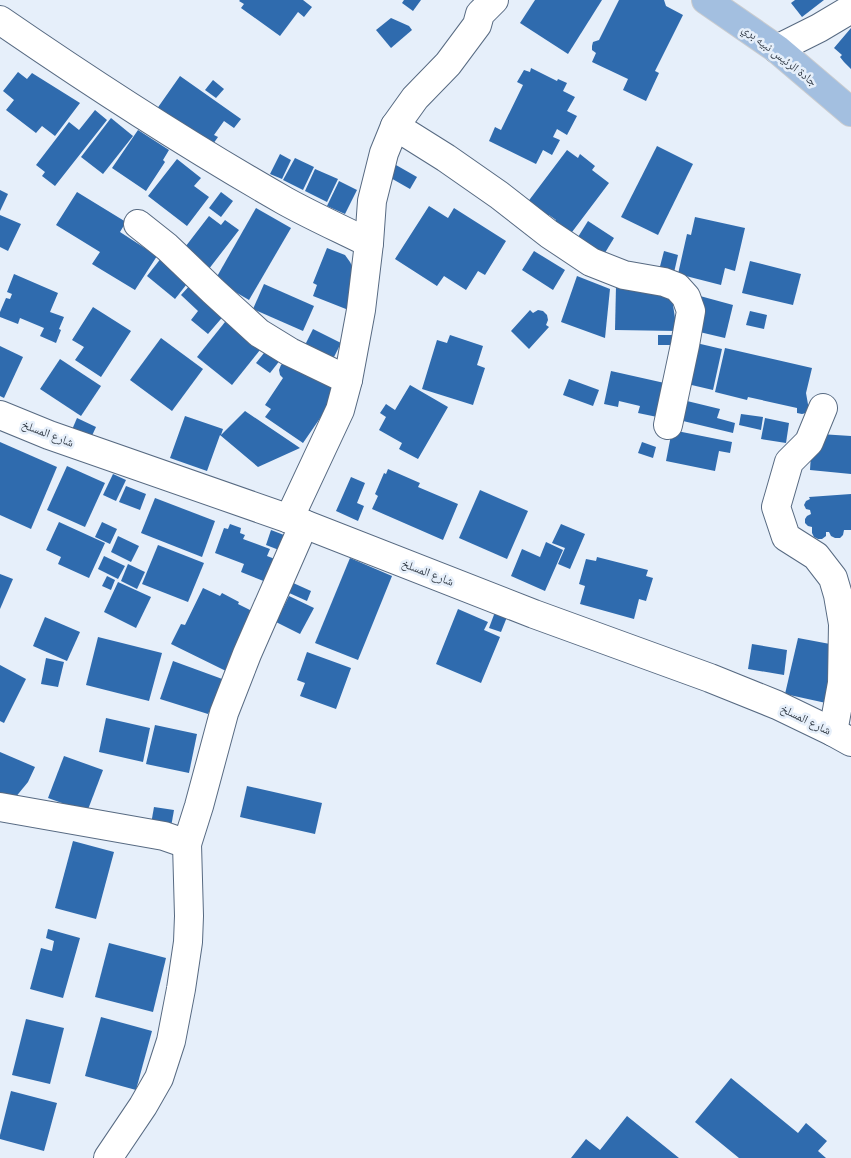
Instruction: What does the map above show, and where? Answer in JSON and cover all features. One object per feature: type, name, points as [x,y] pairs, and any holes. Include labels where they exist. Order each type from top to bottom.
[{"type":"main road","name":"جادة الرئيس نبيه بري","points":[[706,0],[777,49],[851,112]]},
{"type":"street","points":[[108,1158],[143,1106],[159,1078],[171,1041],[188,942],[187,844],[224,713],[340,410],[348,380],[361,310],[372,201],[384,153],[395,126],[415,98],[448,64],[477,24],[481,5]]},
{"type":"street","points":[[777,49],[819,28],[851,8]]},
{"type":"street","points":[[0,20],[57,60],[167,131],[286,202],[369,243]]},
{"type":"street","points":[[395,126],[446,158],[549,234],[591,262],[624,275],[664,282],[677,287],[686,296],[691,311],[668,425]]},
{"type":"street","points":[[138,224],[167,246],[259,333],[290,352],[348,380]]},
{"type":"street","points":[[823,408],[809,442],[790,462],[776,507],[786,537],[816,556],[832,578],[838,596],[844,624],[842,737]]},
{"type":"street","name":"شارع المسلخ","points":[[0,415],[296,522],[727,685],[777,705],[842,737]]},
{"type":"street","points":[[0,807],[164,836],[187,844]]},
{"type":"building","points":[[240,0],[303,0],[312,7],[304,17],[298,12],[280,36],[241,8],[244,4]]},
{"type":"building","points":[[404,0],[421,0],[413,11],[402,3]]},
{"type":"building","points":[[535,0],[602,0],[568,54],[520,23]]},
{"type":"building","points":[[619,0],[664,0],[666,6],[683,15],[655,71],[659,73],[646,101],[623,90],[628,79],[592,62],[596,53],[592,50],[593,42],[599,40]]},
{"type":"building","points":[[795,0],[824,0],[802,17],[791,3]]},
{"type":"building","points":[[391,18],[409,26],[412,30],[391,48],[376,30]]},
{"type":"building","points":[[851,28],[851,69],[840,57],[842,55],[834,48]]},
{"type":"building","points":[[531,68],[557,81],[558,79],[567,83],[563,91],[575,97],[567,111],[577,116],[567,135],[557,129],[553,137],[560,140],[552,155],[543,150],[536,164],[489,141],[495,127],[501,130],[523,85],[517,82],[524,70],[530,72]]},
{"type":"building","points":[[18,72],[27,79],[32,73],[80,103],[55,136],[42,126],[36,133],[6,110],[14,100],[3,91]]},
{"type":"building","points":[[180,76],[241,119],[234,128],[224,121],[214,135],[218,137],[208,151],[154,113]]},
{"type":"building","points":[[213,80],[224,89],[216,98],[205,90]]},
{"type":"building","points":[[95,110],[107,120],[55,186],[42,176],[45,172],[36,165],[69,122],[79,130]]},
{"type":"building","points":[[111,118],[133,136],[103,174],[81,157]]},
{"type":"building","points":[[138,130],[169,150],[163,160],[165,162],[146,191],[112,168]]},
{"type":"building","points":[[657,146],[693,164],[658,235],[621,217]]},
{"type":"building","points":[[567,150],[578,158],[580,154],[595,166],[592,170],[609,183],[569,236],[556,226],[556,220],[549,215],[543,216],[527,203]]},
{"type":"building","points":[[280,154],[291,160],[282,179],[270,174]]},
{"type":"building","points":[[295,158],[314,167],[303,190],[283,180]]},
{"type":"building","points":[[177,159],[201,178],[194,186],[209,197],[187,226],[148,196]]},
{"type":"building","points":[[396,165],[417,177],[410,189],[389,177]]},
{"type":"building","points":[[315,169],[338,179],[327,202],[305,191]]},
{"type":"building","points":[[339,181],[357,190],[345,214],[327,206]]},
{"type":"building","points":[[0,190],[8,194],[0,211]]},
{"type":"building","points":[[77,192],[126,222],[120,232],[157,256],[135,290],[92,264],[100,252],[56,225]]},
{"type":"building","points":[[221,192],[233,201],[221,217],[209,208]]},
{"type":"building","points":[[429,206],[448,218],[454,208],[506,241],[485,275],[478,271],[466,290],[444,276],[437,286],[395,259]]},
{"type":"building","points":[[256,208],[291,228],[249,300],[215,280]]},
{"type":"building","points":[[0,215],[21,224],[8,251],[0,247]]},
{"type":"building","points":[[209,216],[221,225],[225,220],[239,230],[205,274],[179,255]]},
{"type":"building","points":[[695,217],[745,228],[735,271],[725,268],[721,285],[678,274],[687,234],[691,235]]},
{"type":"building","points":[[588,221],[614,238],[600,261],[573,245]]},
{"type":"building","points":[[327,248],[345,255],[354,270],[351,311],[313,296],[317,285],[313,283]]},
{"type":"building","points":[[534,251],[565,270],[553,290],[522,270]]},
{"type":"building","points":[[664,251],[678,255],[673,277],[658,274]]},
{"type":"building","points":[[162,257],[190,280],[175,299],[147,276]]},
{"type":"building","points":[[750,261],[801,274],[793,305],[742,293]]},
{"type":"building","points":[[14,274],[58,293],[50,312],[64,317],[56,343],[40,336],[44,328],[20,318],[18,324],[0,317],[0,312],[6,298],[10,299],[12,294],[7,292]]},
{"type":"building","points":[[577,276],[610,289],[605,338],[561,322]]},
{"type":"building","points":[[192,283],[226,313],[208,334],[191,320],[198,311],[181,295]]},
{"type":"building","points":[[264,284],[314,306],[303,331],[253,309]]},
{"type":"building","points":[[616,286],[671,292],[677,331],[615,330]]},
{"type":"building","points":[[700,296],[733,305],[725,338],[691,330]]},
{"type":"building","points":[[93,307],[131,331],[101,377],[75,360],[84,347],[72,340]]},
{"type":"building","points":[[530,310],[533,313],[538,310],[543,311],[547,315],[546,325],[549,327],[529,349],[511,331]]},
{"type":"building","points":[[750,311],[767,315],[764,329],[746,325]]},
{"type":"building","points":[[229,317],[264,345],[232,385],[197,357]]},
{"type":"building","points":[[313,329],[341,343],[331,363],[303,349]]},
{"type":"building","points":[[450,335],[483,346],[477,365],[485,368],[473,405],[422,389],[437,340],[447,343]]},
{"type":"building","points":[[658,335],[680,335],[680,345],[658,345]]},
{"type":"building","points":[[161,338],[203,369],[172,411],[130,380]]},
{"type":"building","points":[[692,342],[722,349],[713,390],[683,383]]},
{"type":"building","points":[[0,346],[23,357],[4,398],[0,396]]},
{"type":"building","points":[[268,348],[281,359],[270,373],[256,363]]},
{"type":"building","points":[[725,348],[812,368],[806,393],[809,410],[802,414],[797,413],[797,408],[748,397],[747,400],[715,392]]},
{"type":"building","points":[[60,359],[101,386],[81,416],[40,389]]},
{"type":"building","points":[[284,362],[294,363],[338,392],[303,443],[265,417],[271,409],[265,405],[283,378],[279,370]]},
{"type":"building","points":[[611,371],[669,384],[662,418],[638,413],[640,406],[619,401],[618,407],[604,404]]},
{"type":"building","points":[[569,379],[599,390],[593,406],[563,395]]},
{"type":"building","points":[[410,385],[448,407],[418,459],[399,449],[402,443],[379,430],[386,417],[380,413],[386,404],[395,410]]},
{"type":"building","points":[[687,401],[720,409],[717,418],[735,423],[733,433],[683,421]]},
{"type":"building","points":[[245,411],[300,448],[258,467],[220,435],[207,471],[170,458],[185,416],[223,429],[221,435]]},
{"type":"building","points":[[741,414],[763,417],[761,430],[739,425]]},
{"type":"building","points":[[77,418],[96,427],[90,440],[71,432]]},
{"type":"building","points":[[765,418],[789,423],[786,443],[761,439]]},
{"type":"building","points":[[672,430],[732,442],[730,453],[719,451],[715,471],[666,461]]},
{"type":"building","points":[[820,434],[851,436],[851,474],[810,470],[812,440]]},
{"type":"building","points":[[0,442],[57,467],[31,529],[0,515]]},
{"type":"building","points":[[642,442],[656,447],[653,458],[638,453]]},
{"type":"building","points":[[67,466],[105,483],[85,527],[47,510]]},
{"type":"building","points":[[388,469],[420,483],[418,487],[458,504],[443,540],[372,509],[378,496],[375,494],[384,473],[386,474]]},
{"type":"building","points":[[113,474],[126,480],[116,501],[103,495]]},
{"type":"building","points":[[351,477],[365,483],[357,503],[364,506],[358,521],[336,511]]},
{"type":"building","points":[[126,486],[146,494],[140,510],[119,502]]},
{"type":"building","points":[[480,490],[528,511],[507,559],[459,538]]},
{"type":"building","points":[[851,494],[851,530],[844,530],[840,538],[831,536],[829,532],[826,532],[826,536],[822,539],[814,537],[812,527],[805,523],[807,516],[811,514],[810,510],[806,509],[804,505],[810,499],[809,497]]},
{"type":"building","points":[[155,498],[215,521],[202,557],[141,533]]},
{"type":"building","points":[[59,522],[105,543],[89,578],[58,564],[61,557],[46,550]]},
{"type":"building","points":[[102,522],[117,529],[110,544],[95,537]]},
{"type":"building","points":[[230,524],[241,528],[240,533],[245,535],[243,539],[270,549],[267,556],[275,559],[266,582],[241,572],[244,564],[215,553],[224,528],[228,529]]},
{"type":"building","points":[[561,524],[585,534],[570,569],[558,564],[565,548],[552,543]]},
{"type":"building","points":[[271,530],[284,535],[279,550],[266,545]]},
{"type":"building","points":[[118,536],[139,546],[131,562],[111,552]]},
{"type":"building","points":[[546,542],[563,550],[545,591],[511,576],[522,549],[540,557]]},
{"type":"building","points":[[158,545],[204,563],[188,602],[142,584]]},
{"type":"building","points":[[104,556],[125,566],[118,579],[98,569]]},
{"type":"building","points":[[597,557],[648,570],[646,576],[653,578],[646,601],[639,599],[634,619],[580,604],[585,586],[579,584],[586,559],[596,561]]},
{"type":"building","points":[[350,558],[392,576],[358,660],[315,643]]},
{"type":"building","points":[[128,564],[145,572],[137,589],[121,581]]},
{"type":"building","points":[[0,574],[13,579],[0,609]]},
{"type":"building","points":[[107,576],[115,580],[111,590],[102,586]]},
{"type":"building","points":[[118,582],[151,597],[136,628],[104,612]]},
{"type":"building","points":[[291,582],[311,591],[307,601],[287,592]]},
{"type":"building","points":[[203,588],[220,596],[222,593],[256,613],[228,672],[171,644],[181,624],[185,625]]},
{"type":"building","points":[[289,596],[314,608],[300,634],[276,622]]},
{"type":"building","points":[[458,609],[488,622],[484,630],[500,637],[481,683],[436,664]]},
{"type":"building","points":[[495,612],[507,617],[501,632],[489,628]]},
{"type":"building","points":[[45,617],[80,632],[67,661],[33,646]]},
{"type":"building","points":[[98,637],[162,653],[149,701],[86,685]]},
{"type":"building","points":[[798,638],[830,644],[826,703],[785,694]]},
{"type":"building","points":[[752,644],[787,650],[784,675],[748,669]]},
{"type":"building","points":[[307,652],[351,668],[336,709],[300,696],[305,683],[297,680]]},
{"type":"building","points":[[46,658],[64,662],[58,687],[41,684]]},
{"type":"building","points":[[173,661],[225,680],[208,714],[160,699]]},
{"type":"building","points":[[0,665],[26,679],[4,723],[0,721]]},
{"type":"building","points":[[106,718],[150,728],[143,762],[99,752]]},
{"type":"building","points":[[155,725],[197,734],[189,773],[146,764]]},
{"type":"building","points":[[0,752],[35,767],[28,782],[10,804],[0,800]]},
{"type":"building","points":[[64,756],[103,770],[87,812],[48,798]]},
{"type":"building","points":[[247,786],[322,803],[315,834],[240,817]]},
{"type":"building","points":[[154,807],[174,810],[171,827],[151,824]]},
{"type":"building","points":[[73,841],[114,852],[96,919],[55,908]]},
{"type":"building","points":[[48,929],[80,938],[63,998],[30,989],[41,948],[52,951],[54,941],[46,938]]},
{"type":"building","points":[[109,943],[166,958],[153,1012],[95,997]]},
{"type":"building","points":[[101,1017],[152,1031],[136,1090],[85,1076]]},
{"type":"building","points":[[26,1019],[64,1028],[50,1084],[12,1075]]},
{"type":"building","points":[[731,1078],[798,1133],[806,1123],[827,1141],[818,1151],[826,1158],[739,1158],[695,1122]]},
{"type":"building","points":[[11,1091],[57,1103],[44,1151],[0,1139]]},
{"type":"building","points":[[627,1116],[679,1158],[571,1158],[586,1139],[600,1150]]}]
